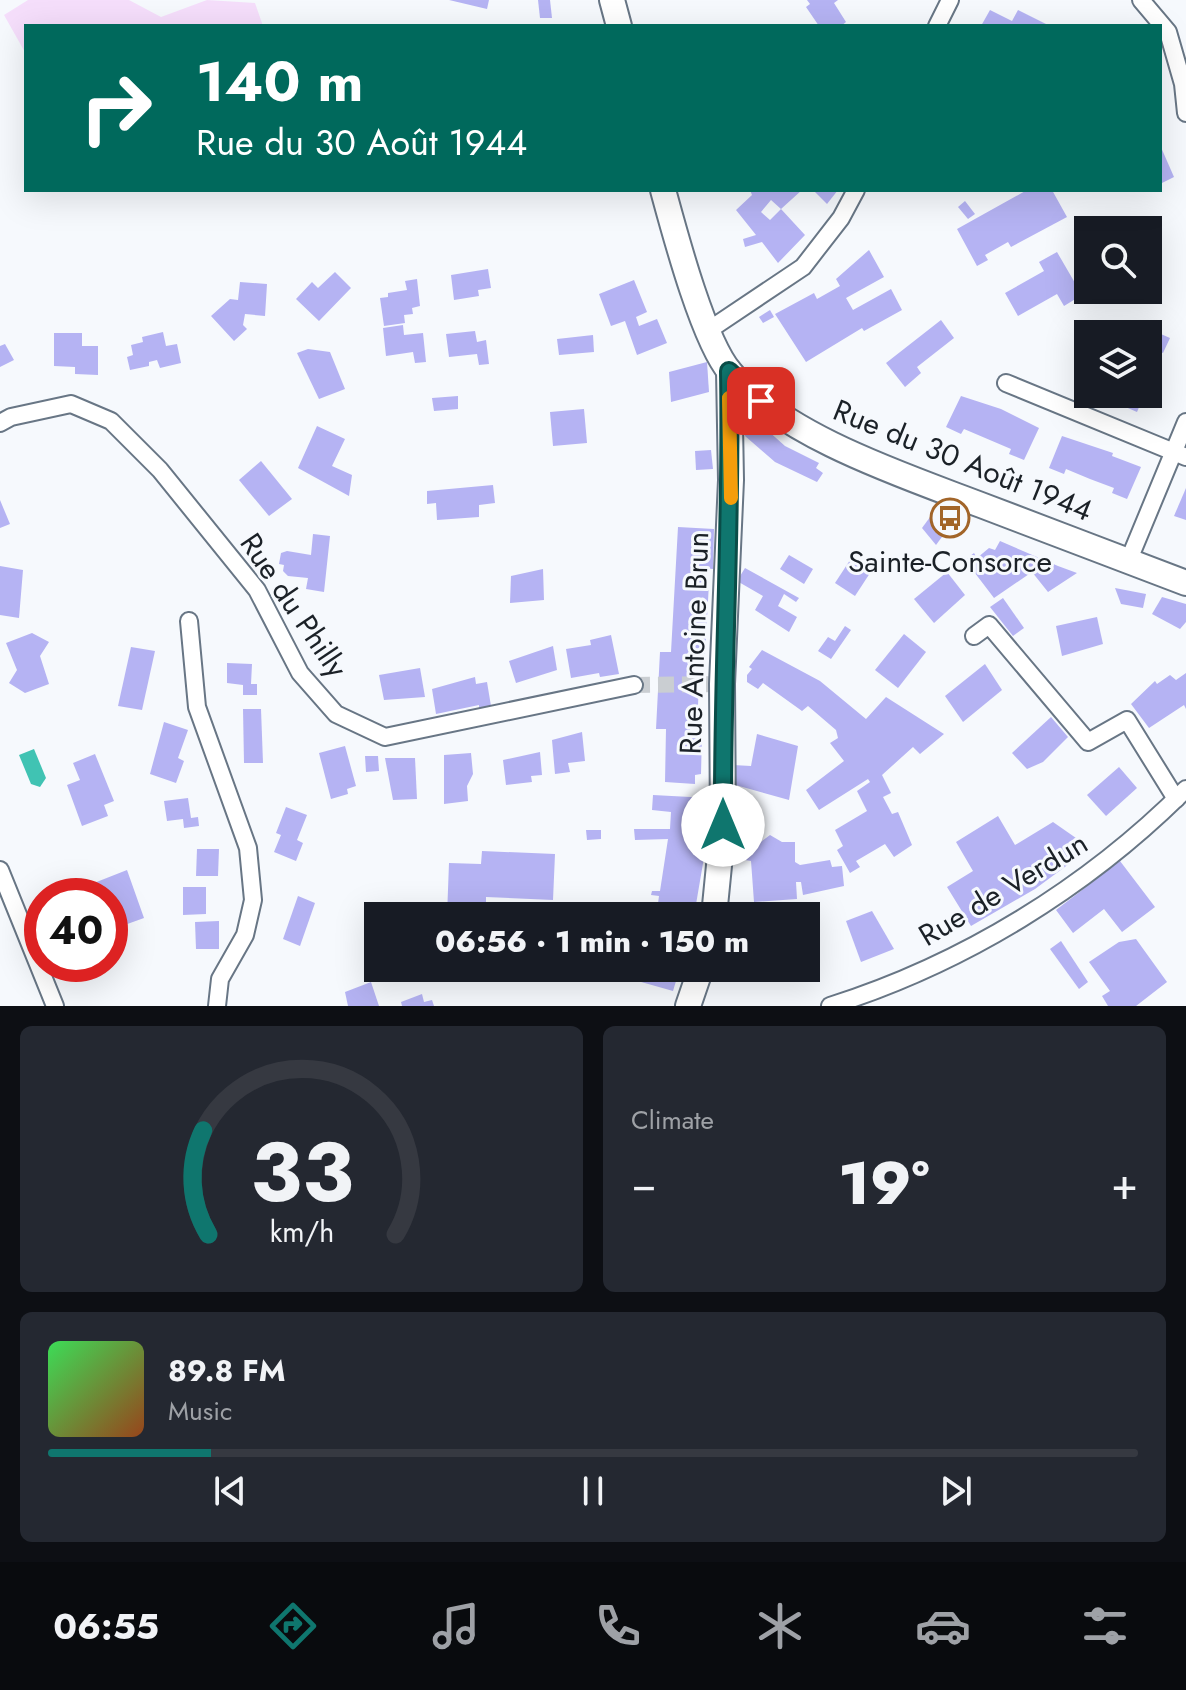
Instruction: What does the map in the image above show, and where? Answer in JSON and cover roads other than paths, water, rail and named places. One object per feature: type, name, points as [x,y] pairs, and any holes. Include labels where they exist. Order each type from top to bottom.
[{"type":"street","points":[[612,0],[618,24]]},
{"type":"street","points":[[938,24],[950,0]]},
{"type":"street","points":[[1141,0],[1161,24]]},
{"type":"street","points":[[1162,25],[1168,32],[1185,84],[1186,113]]},
{"type":"street","points":[[664,192],[709,330],[729,371]]},
{"type":"street","points":[[709,330],[803,267],[841,218],[855,192]]},
{"type":"street","name":"Rue du 30 Août 1944","points":[[729,371],[761,401],[799,426],[885,469],[1186,583]]},
{"type":"street","name":"Rue Antoine Brun","points":[[715,902],[723,825],[722,684],[731,480],[729,371]]},
{"type":"street","points":[[1006,383],[1179,454]]},
{"type":"street","name":"Rue du Philly","points":[[0,423],[11,417],[71,404],[111,421],[160,470],[257,590],[300,673],[318,694],[336,714],[385,737],[634,685]]},
{"type":"street","points":[[1128,562],[1179,454],[1186,422]]},
{"type":"street","points":[[189,621],[197,707],[248,848],[253,900],[245,935],[220,979],[217,1006]]},
{"type":"street","points":[[974,636],[989,625],[1088,742],[1127,720],[1181,794]]},
{"type":"street","name":"Rue de Verdun","points":[[834,1004],[957,956],[1052,899],[1121,848],[1181,794]]},
{"type":"street","points":[[0,870],[55,1006]]},
{"type":"street","points":[[688,1006],[696,982]]},
{"type":"tunnel","points":[[634,685],[722,684]]},
{"type":"place","name":"Sainte-Consorce","points":[[950,518]]}]
